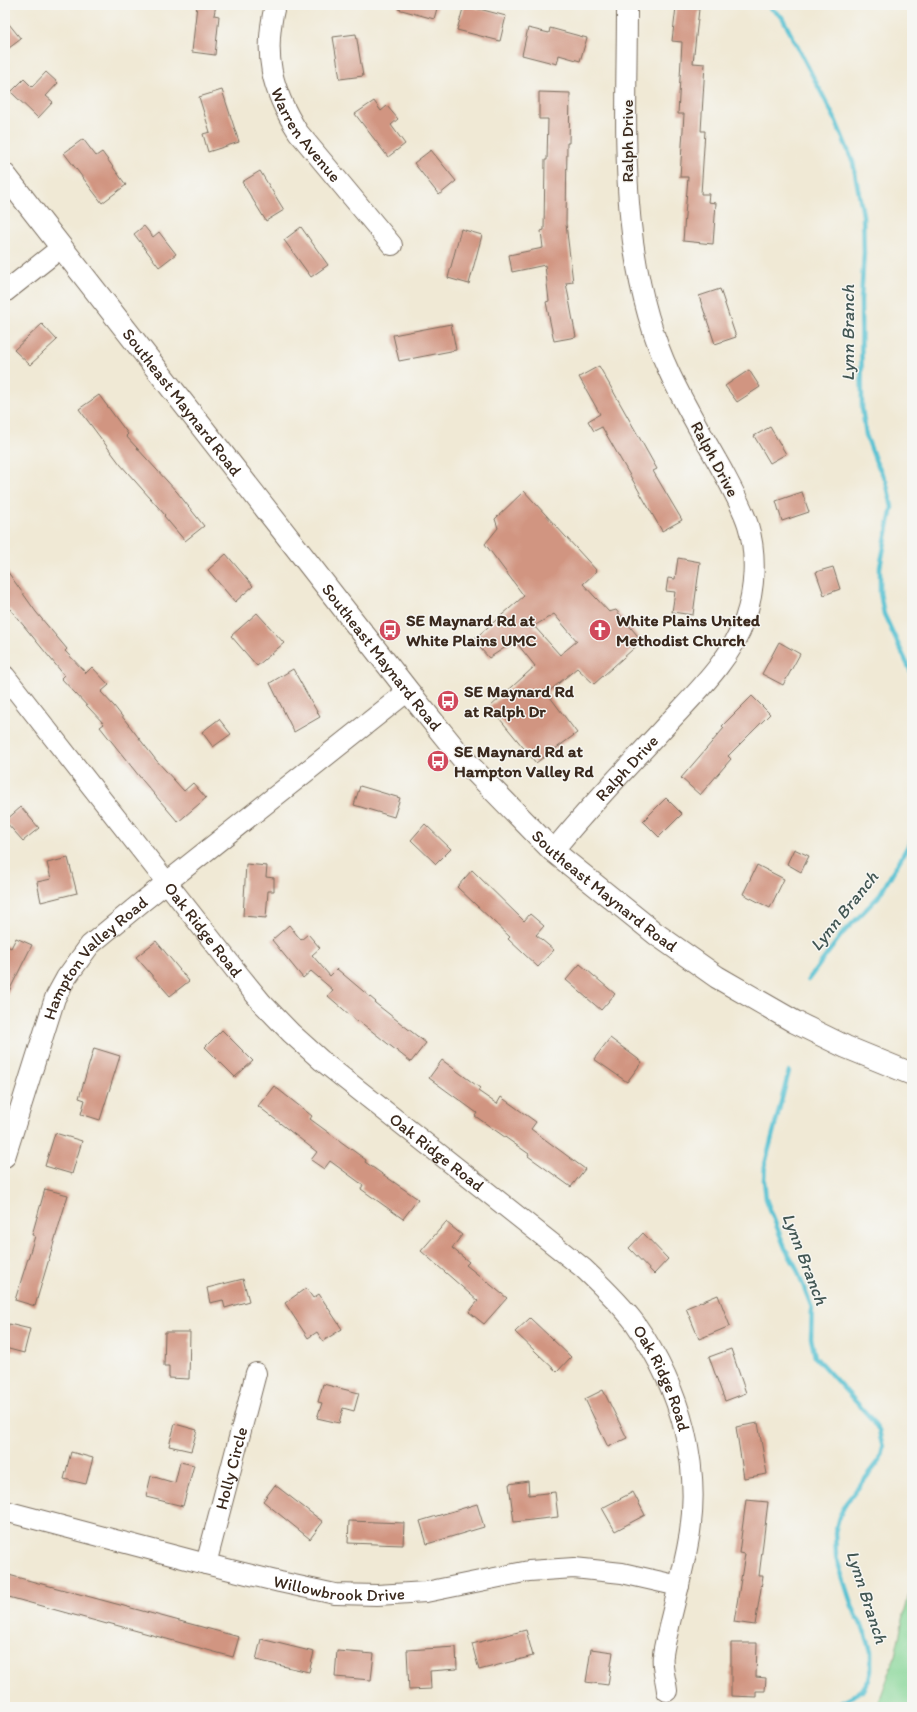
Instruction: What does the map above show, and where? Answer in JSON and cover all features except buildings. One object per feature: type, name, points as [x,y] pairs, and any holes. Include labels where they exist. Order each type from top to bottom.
[{"type":"main road","name":"Southeast Maynard Road","points":[[5,175],[408,691],[463,759],[553,851],[656,934],[717,977],[795,1022],[846,1047],[912,1074]]},
{"type":"street","name":"Warren Avenue","points":[[275,5],[270,30],[270,63],[278,96],[287,115],[298,132],[392,245]]},
{"type":"street","name":"Ralph Drive","points":[[553,851],[572,827],[689,700],[723,660],[732,647],[743,625],[752,589],[754,568],[753,548],[748,526],[736,496],[670,375],[650,321],[638,270],[627,192],[626,5]]},
{"type":"street","points":[[5,292],[62,247]]},
{"type":"street","name":"Oak Ridge Road","points":[[5,676],[246,984],[292,1033],[322,1061],[583,1268],[613,1297],[634,1322],[653,1351],[668,1379],[685,1429],[693,1475],[693,1502],[688,1542],[662,1656],[667,1691]]},
{"type":"street","name":"Hampton Valley Road","points":[[5,1157],[55,998],[66,978],[90,945],[408,691]]},
{"type":"street","name":"Holly Circle","points":[[206,1564],[256,1373]]},
{"type":"street","name":"Willowbrook Drive","points":[[5,1511],[206,1564],[335,1594],[363,1595],[426,1592],[529,1571],[574,1568],[622,1573],[679,1586]]},
{"type":"green space","points":[[912,1579],[912,1707],[877,1707],[894,1660]]},
{"type":"waterway","name":"Lynn Branch","points":[[767,5],[782,17],[834,117],[853,162],[863,215],[864,253],[861,300],[862,408],[866,435],[876,462],[886,481],[892,507],[880,567],[880,593],[884,614],[912,674]]},
{"type":"waterway","name":"Lynn Branch","points":[[808,980],[842,934],[878,897],[912,839]]},
{"type":"waterway","name":"Lynn Branch","points":[[789,1071],[765,1164],[764,1180],[766,1199],[785,1248],[796,1267],[812,1308],[811,1338],[815,1357],[868,1415],[879,1431],[883,1447],[880,1460],[846,1503],[839,1517],[835,1532],[836,1557],[852,1606],[866,1635],[871,1651],[871,1671],[869,1680],[862,1691],[831,1707]]},
{"type":"place","name":"SE Maynard Rd at White Plains UMC","points":[[390,630]]},
{"type":"place","name":"White Plains United Methodist Church","points":[[600,630]]},
{"type":"place","name":"SE Maynard Rd at Ralph Dr","points":[[448,701]]},
{"type":"place","name":"SE Maynard Rd at Hampton Valley Rd","points":[[438,761]]}]
